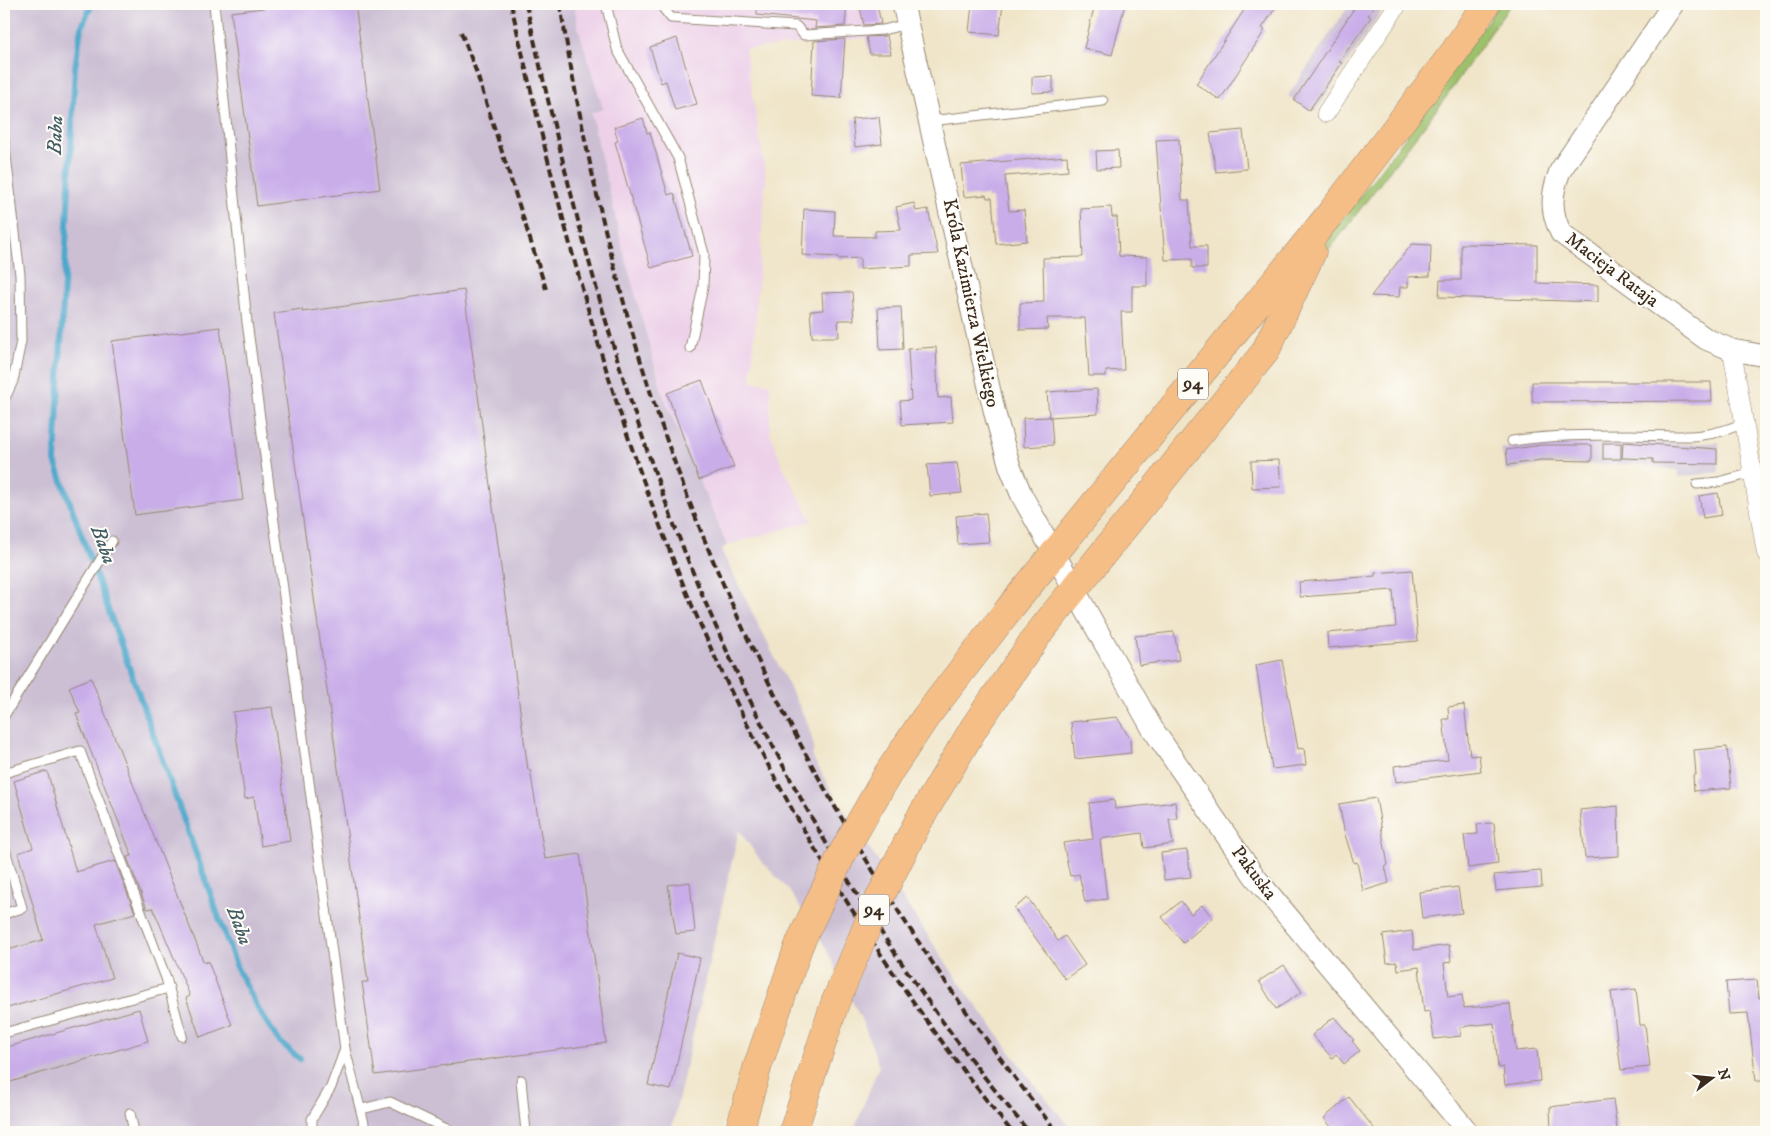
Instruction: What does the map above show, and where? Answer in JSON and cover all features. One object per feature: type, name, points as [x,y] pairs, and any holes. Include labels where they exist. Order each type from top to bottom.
[{"type":"main road","name":"94","points":[[739,1132],[758,1065],[799,945],[842,854],[889,772],[926,718],[1009,609],[1331,213],[1454,51],[1486,4]]},
{"type":"main road","name":"94","points":[[793,1132],[835,1003],[876,905],[919,820],[975,726],[1039,634],[1265,352],[1331,213]]},
{"type":"street","name":"Króla Kazimierza Wielkiego","points":[[903,4],[1004,450],[1022,496],[1073,590]]},
{"type":"street","points":[[1326,113],[1398,4]]},
{"type":"street","name":"Macieja Rataja","points":[[1673,4],[1560,172],[1554,187],[1552,205],[1554,220],[1561,233],[1706,339],[1732,350],[1766,356]]},
{"type":"street","points":[[1732,350],[1766,553]]},
{"type":"street","name":"Pakuska","points":[[1073,590],[1152,728],[1255,877],[1468,1132]]},
{"type":"lane","points":[[214,4],[247,322],[345,1049],[362,1109],[364,1123],[359,1132]]},
{"type":"lane","points":[[606,4],[617,49],[678,158],[704,254],[703,287],[690,348]]},
{"type":"lane","points":[[660,4],[671,18],[796,26],[804,35],[883,30],[908,24]]},
{"type":"lane","points":[[930,121],[1103,101]]},
{"type":"lane","points":[[4,139],[20,275],[21,342],[13,381],[4,400]]},
{"type":"lane","points":[[1512,441],[1596,436],[1707,435],[1732,429],[1744,422]]},
{"type":"lane","points":[[1697,484],[1718,482],[1753,472]]},
{"type":"lane","points":[[4,716],[112,541]]},
{"type":"lane","points":[[4,773],[80,751],[169,988],[182,1036]]},
{"type":"lane","points":[[4,846],[22,908],[4,914]]},
{"type":"lane","points":[[4,1033],[169,988]]},
{"type":"lane","points":[[312,1132],[312,1119],[330,1087],[345,1049]]},
{"type":"lane","points":[[521,1080],[526,1132]]},
{"type":"lane","points":[[362,1109],[390,1102],[453,1132]]},
{"type":"lane","points":[[130,1113],[134,1132]]},
{"type":"shaded area","points":[[4,4],[574,4],[578,27],[603,109],[591,113],[624,254],[663,395],[727,545],[721,550],[808,724],[814,747],[812,756],[838,802],[957,979],[1028,1076],[1074,1132],[853,1132],[879,1066],[864,1025],[820,937],[788,889],[761,861],[739,830],[671,1132],[4,1132]]},
{"type":"shaded area","points":[[574,4],[880,4],[887,36],[745,49],[766,177],[751,382],[770,383],[770,432],[782,465],[812,521],[727,545],[663,395],[624,254],[591,112],[602,109],[578,27]]},
{"type":"shaded area","points":[[1350,4],[1386,4],[1316,110],[1288,96]]},
{"type":"shaded area","points":[[1635,441],[1691,444],[1719,442],[1719,472],[1679,477],[1677,470],[1635,464],[1543,465],[1506,471],[1501,449],[1541,443]]},
{"type":"green space","points":[[1499,4],[1511,4],[1446,97],[1316,267],[1323,248],[1333,232],[1410,131]]},
{"type":"building","points":[[295,4],[355,4],[380,189],[257,206],[231,12]]},
{"type":"building","points":[[757,4],[847,4],[845,26],[815,28],[816,21],[757,15]]},
{"type":"building","points":[[859,4],[877,4],[881,24],[864,25]]},
{"type":"building","points":[[972,4],[1003,4],[999,35],[969,32]]},
{"type":"building","points":[[1095,4],[1125,4],[1112,55],[1084,48]]},
{"type":"building","points":[[1248,4],[1278,4],[1262,28],[1265,30],[1220,100],[1196,84]]},
{"type":"building","points":[[1357,4],[1376,4],[1368,15],[1371,17],[1339,62],[1342,63],[1309,110],[1294,100]]},
{"type":"building","points":[[887,36],[891,54],[870,54],[866,37]]},
{"type":"building","points":[[677,38],[697,104],[675,110],[666,81],[661,83],[650,47]]},
{"type":"building","points":[[845,39],[841,98],[811,96],[814,41]]},
{"type":"building","points":[[1053,76],[1053,92],[1032,93],[1032,77]]},
{"type":"building","points":[[879,117],[882,144],[855,147],[852,119]]},
{"type":"building","points":[[643,118],[647,133],[650,132],[668,195],[674,193],[692,256],[651,268],[615,142],[618,141],[614,127]]},
{"type":"building","points":[[1243,130],[1247,169],[1216,172],[1210,133]]},
{"type":"building","points":[[1179,139],[1182,200],[1189,200],[1192,246],[1207,246],[1207,268],[1192,268],[1192,259],[1165,260],[1156,140]]},
{"type":"building","points":[[1118,150],[1119,168],[1097,169],[1096,151]]},
{"type":"building","points":[[1067,156],[1068,171],[1005,176],[1009,211],[1024,210],[1027,241],[996,244],[992,198],[987,198],[986,195],[964,197],[961,165]]},
{"type":"building","points":[[914,203],[916,211],[928,209],[938,254],[911,255],[911,266],[860,269],[860,258],[838,259],[838,257],[802,255],[804,209],[835,211],[834,236],[875,237],[875,231],[901,230],[896,207]]},
{"type":"building","points":[[1111,207],[1112,217],[1117,217],[1119,256],[1147,257],[1147,286],[1132,286],[1132,312],[1121,312],[1124,370],[1106,371],[1106,376],[1089,376],[1085,318],[1047,318],[1048,329],[1020,330],[1020,303],[1044,302],[1043,258],[1083,257],[1081,209]]},
{"type":"building","points":[[1412,244],[1431,245],[1430,276],[1408,277],[1408,287],[1400,287],[1399,297],[1371,296]]},
{"type":"building","points":[[1461,244],[1537,245],[1537,283],[1598,285],[1598,302],[1439,297],[1440,280],[1461,280]]},
{"type":"building","points":[[464,290],[528,770],[530,770],[545,859],[580,854],[606,1043],[375,1075],[362,982],[368,982],[274,313],[302,309],[302,312]]},
{"type":"building","points":[[852,292],[854,320],[838,320],[839,337],[812,337],[810,311],[823,310],[822,293]]},
{"type":"building","points":[[901,307],[903,349],[880,350],[878,308]]},
{"type":"building","points":[[220,327],[243,500],[135,515],[112,341]]},
{"type":"building","points":[[936,347],[938,398],[951,397],[953,422],[902,425],[900,401],[911,400],[908,349]]},
{"type":"building","points":[[702,380],[734,467],[699,480],[667,393]]},
{"type":"building","points":[[1532,382],[1711,382],[1712,401],[1532,402]]},
{"type":"building","points":[[1097,389],[1098,414],[1049,417],[1047,392]]},
{"type":"building","points":[[1051,417],[1053,445],[1024,447],[1023,418]]},
{"type":"building","points":[[1623,442],[1717,449],[1717,464],[1653,463],[1653,459],[1622,458]]},
{"type":"building","points":[[1603,443],[1621,443],[1621,459],[1603,459]]},
{"type":"building","points":[[1541,445],[1592,445],[1592,461],[1541,460],[1508,465],[1506,450]]},
{"type":"building","points":[[1279,460],[1281,487],[1252,488],[1251,461]]},
{"type":"building","points":[[957,463],[962,493],[930,496],[927,465]]},
{"type":"building","points":[[1718,493],[1722,515],[1703,518],[1699,496]]},
{"type":"building","points":[[986,513],[989,542],[958,544],[956,516]]},
{"type":"building","points":[[1412,570],[1418,641],[1328,648],[1327,633],[1396,627],[1393,590],[1300,597],[1299,582],[1375,576],[1375,573]]},
{"type":"building","points":[[1174,632],[1179,660],[1139,665],[1135,636]]},
{"type":"building","points":[[1282,660],[1298,749],[1304,748],[1306,765],[1272,769],[1256,665]]},
{"type":"building","points":[[91,678],[204,963],[208,961],[232,1025],[200,1037],[186,998],[190,996],[153,908],[147,909],[127,857],[132,856],[76,714],[80,713],[69,687]]},
{"type":"building","points":[[1464,705],[1470,756],[1479,755],[1481,771],[1396,782],[1394,766],[1448,760],[1443,719],[1449,719],[1448,707]]},
{"type":"building","points":[[272,707],[290,841],[261,846],[254,797],[245,799],[233,712]]},
{"type":"building","points":[[1117,717],[1130,739],[1131,753],[1075,759],[1071,722]]},
{"type":"building","points":[[1727,747],[1731,788],[1694,791],[1693,775],[1696,775],[1694,750]]},
{"type":"building","points":[[47,771],[76,872],[115,861],[135,913],[96,924],[112,978],[4,1009],[4,951],[43,940],[18,853],[33,848],[14,781]]},
{"type":"building","points":[[1376,798],[1388,865],[1385,866],[1389,883],[1363,891],[1357,862],[1354,863],[1345,835],[1339,804]]},
{"type":"building","points":[[1114,800],[1115,809],[1175,802],[1177,819],[1169,819],[1173,844],[1144,848],[1142,833],[1100,839],[1107,899],[1085,902],[1079,874],[1070,876],[1063,843],[1093,839],[1089,803]]},
{"type":"building","points":[[1618,806],[1619,856],[1585,858],[1580,810]]},
{"type":"building","points":[[1494,823],[1498,864],[1468,868],[1464,835],[1478,834],[1477,824]]},
{"type":"building","points":[[1187,850],[1191,877],[1164,880],[1161,853]]},
{"type":"building","points":[[1541,871],[1542,887],[1496,891],[1494,875]]},
{"type":"building","points":[[690,882],[695,932],[676,934],[668,885]]},
{"type":"building","points":[[1458,887],[1462,913],[1422,918],[1419,892]]},
{"type":"building","points":[[1028,898],[1058,941],[1065,936],[1085,965],[1065,979],[1014,908]]},
{"type":"building","points":[[1181,901],[1191,914],[1202,905],[1213,918],[1183,943],[1162,917]]},
{"type":"building","points":[[1412,931],[1414,950],[1449,945],[1451,962],[1444,963],[1448,997],[1462,995],[1464,1008],[1510,1004],[1516,1051],[1537,1049],[1540,1081],[1505,1085],[1503,1067],[1498,1068],[1494,1023],[1460,1027],[1461,1036],[1434,1039],[1430,1011],[1424,1012],[1419,967],[1398,970],[1397,962],[1387,963],[1383,935]]},
{"type":"building","points":[[677,953],[700,958],[671,1090],[648,1085]]},
{"type":"building","points":[[1284,965],[1302,992],[1276,1009],[1259,981]]},
{"type":"building","points":[[1757,980],[1759,998],[1766,997],[1766,1081],[1756,1081],[1748,1013],[1729,1014],[1726,982]]},
{"type":"building","points":[[1636,989],[1640,1025],[1645,1025],[1650,1067],[1621,1070],[1611,992]]},
{"type":"building","points":[[139,1009],[148,1041],[7,1083],[4,1071],[4,1048]]},
{"type":"building","points":[[1334,1017],[1354,1040],[1352,1041],[1360,1051],[1344,1064],[1336,1054],[1332,1058],[1312,1035]]},
{"type":"building","points":[[1349,1097],[1377,1132],[1335,1132],[1324,1118]]},
{"type":"building","points":[[1613,1099],[1617,1129],[1591,1132],[1551,1132],[1550,1107]]},
{"type":"waterway","name":"Baba","points":[[92,4],[81,28],[75,67],[55,461],[237,968],[258,1009],[279,1041],[300,1059]]},
{"type":"railway","points":[[511,4],[550,170],[572,253],[621,416],[649,497],[680,577],[714,655],[744,719],[777,781],[811,843],[848,903],[926,1020],[1012,1132]]},
{"type":"railway","points":[[526,4],[569,185],[619,364],[658,481],[691,569],[729,655],[770,740],[815,823],[863,904],[915,982],[970,1059],[1029,1132]]},
{"type":"railway","points":[[560,4],[588,154],[624,303],[653,400],[689,500],[729,597],[774,692],[822,784],[875,874],[932,962],[993,1048],[1057,1132]]},
{"type":"railway","points":[[461,32],[476,71],[546,289]]}]
